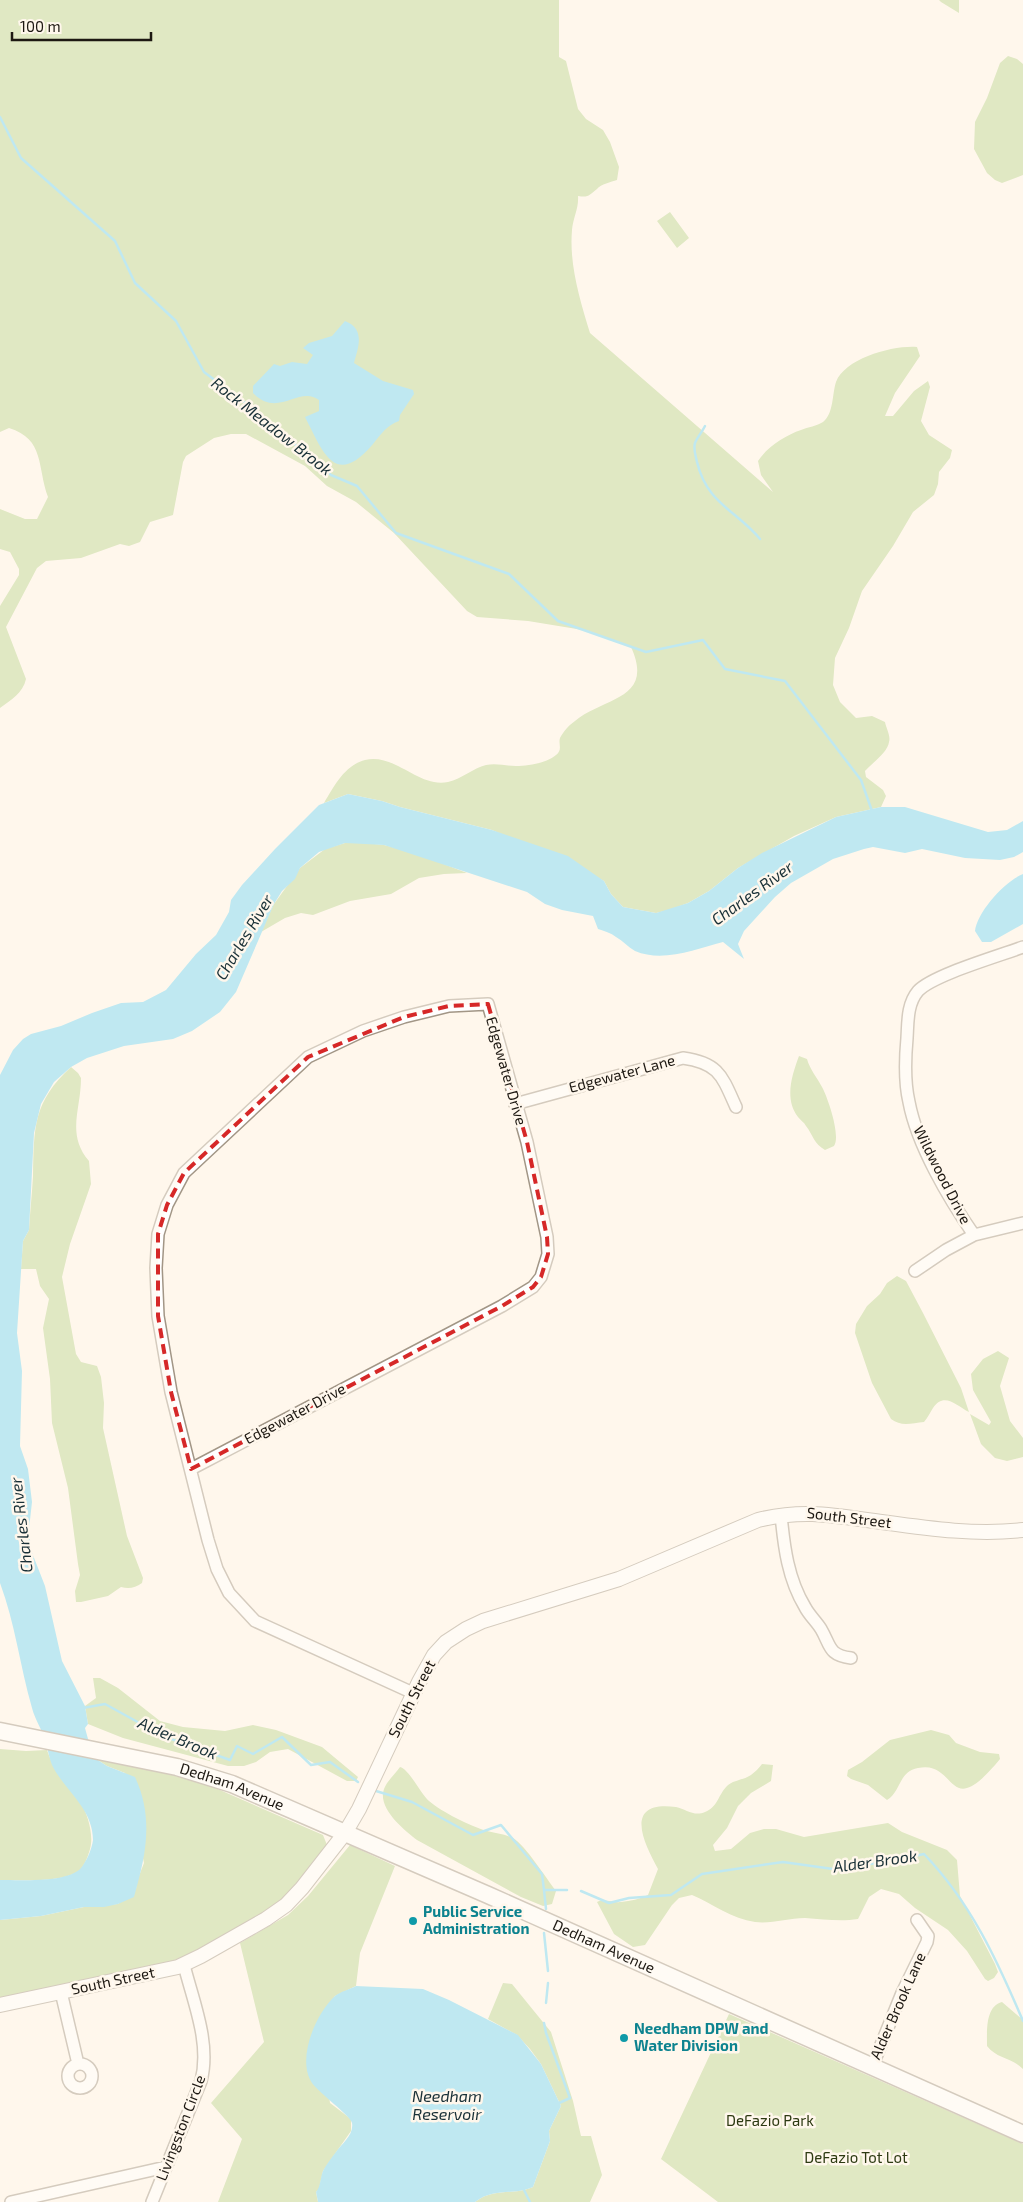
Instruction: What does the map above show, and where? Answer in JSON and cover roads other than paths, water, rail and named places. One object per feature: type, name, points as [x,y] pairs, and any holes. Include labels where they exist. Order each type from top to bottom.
[{"type":"main road","name":"Dedham Avenue","points":[[0,1731],[186,1769],[213,1777],[345,1833],[1023,2134]]},
{"type":"street","name":"Wildwood Drive","points":[[974,1235],[960,1215],[926,1152],[913,1121],[905,1076],[909,1011],[915,996],[928,983],[1023,947]]},
{"type":"street","name":"Edgewater Drive","points":[[190,1469],[502,1306],[533,1286],[541,1277],[548,1254],[547,1237],[526,1142],[488,1004],[449,1006],[404,1017],[363,1031],[308,1057],[184,1172],[167,1205],[158,1234],[156,1268],[158,1316],[162,1349],[190,1469],[217,1569],[229,1592],[255,1621],[413,1693]]},
{"type":"street","name":"Edgewater Lane","points":[[516,1104],[683,1058],[708,1064],[722,1076],[736,1107]]},
{"type":"street","points":[[915,1271],[946,1250],[974,1235],[1023,1223]]},
{"type":"street","name":"South Street","points":[[0,2005],[184,1965],[246,1932],[280,1909],[313,1876],[345,1833],[359,1809],[413,1693],[438,1650],[451,1638],[474,1625],[619,1578],[758,1520],[781,1515],[800,1512],[824,1514],[962,1532],[1023,1530]]},
{"type":"street","points":[[781,1515],[786,1563],[804,1606],[821,1629],[833,1652],[838,1656],[851,1658]]},
{"type":"street","name":"Alder Brook Lane","points":[[872,2066],[902,1993],[927,1942],[928,1936],[917,1920]]},
{"type":"street","name":"Livingston Circle","points":[[152,2202],[201,2081],[204,2069],[200,2032],[184,1965]]},
{"type":"street","points":[[61,1992],[78,2064]]},
{"type":"street","points":[[11,2202],[166,2167]]},
{"type":"water","points":[[345,321],[352,324],[358,334],[359,339],[354,363],[383,381],[413,390],[414,394],[400,415],[399,421],[384,430],[360,457],[349,464],[340,464],[332,461],[324,453],[305,417],[319,411],[319,400],[311,396],[304,396],[280,403],[271,403],[262,400],[253,393],[253,386],[274,364],[280,366],[292,362],[307,364],[313,355],[303,348],[309,343],[332,336]]},
{"type":"water","name":"Charles River","points":[[348,794],[492,830],[568,856],[604,881],[611,894],[623,907],[656,913],[688,903],[709,891],[738,868],[762,853],[836,817],[881,807],[905,807],[988,832],[1007,830],[1023,821],[1023,852],[1014,857],[1000,860],[965,858],[922,849],[905,853],[873,847],[833,859],[791,883],[775,897],[744,931],[738,944],[744,959],[723,942],[679,954],[657,956],[635,951],[614,936],[598,929],[593,916],[562,910],[545,904],[527,892],[384,845],[345,843],[319,852],[300,868],[295,879],[282,891],[274,904],[236,992],[220,1012],[192,1031],[173,1039],[124,1046],[87,1058],[71,1067],[54,1082],[41,1104],[34,1133],[29,1230],[23,1241],[17,1333],[22,1371],[20,1446],[28,1469],[32,1502],[29,1529],[31,1550],[45,1586],[62,1661],[85,1706],[88,1724],[85,1728],[93,1757],[107,1766],[135,1777],[145,1807],[146,1837],[142,1866],[134,1897],[118,1904],[104,1907],[84,1907],[41,1916],[0,1920],[0,1880],[43,1880],[75,1873],[85,1862],[93,1840],[88,1818],[57,1774],[51,1762],[45,1739],[32,1708],[10,1614],[0,1583],[0,1075],[13,1050],[23,1039],[31,1034],[61,1026],[121,1003],[143,1002],[166,990],[196,954],[216,935],[229,912],[231,900],[275,849],[319,805]]},
{"type":"water","points":[[1023,874],[1023,924],[991,942],[982,942],[975,931],[986,906],[1008,883]]},
{"type":"water","name":"Needham Reservoir","points":[[356,1986],[423,1989],[518,2035],[541,2064],[561,2106],[549,2131],[550,2141],[533,2187],[526,2190],[497,2193],[482,2197],[475,2202],[318,2202],[316,2192],[323,2171],[349,2135],[352,2123],[312,2083],[306,2062],[307,2049],[315,2025],[328,2004],[335,1996]]},
{"type":"waterway","name":"Rock Meadow Brook","points":[[0,117],[21,158],[115,241],[135,283],[176,321],[204,372],[252,408],[331,475],[357,486],[396,533],[509,574],[558,621],[646,652],[703,640],[725,669],[785,681],[861,780],[872,811]]},
{"type":"waterway","points":[[705,426],[694,445],[695,455],[702,476],[715,497],[760,539]]},
{"type":"waterway","name":"Alder Brook","points":[[83,1708],[105,1704],[163,1736],[230,1760],[237,1746],[253,1754],[282,1737],[311,1765],[330,1762],[358,1782]]},
{"type":"waterway","name":"Alder Brook","points":[[376,1791],[412,1802],[473,1835],[501,1825],[542,1874],[544,1890],[567,1890]]},
{"type":"waterway","name":"Alder Brook","points":[[581,1891],[609,1903],[629,1898],[671,1895],[702,1874],[783,1862],[833,1869],[892,1861],[924,1854],[956,1892],[969,1912],[993,1954],[1023,2021]]},
{"type":"waterway","points":[[544,1890],[546,1909]]},
{"type":"waterway","points":[[544,1933],[548,1971]]},
{"type":"waterway","points":[[546,2003],[548,1983]]},
{"type":"waterway","points":[[544,2023],[570,2098],[557,2104]]},
{"type":"waterway","points":[[523,2188],[530,2202]]},
{"type":"place","name":"Public Service Administration","points":[[413,1921]]},
{"type":"place","name":"Needham DPW and Water Division","points":[[624,2038]]},
{"type":"park label","name":"DeFazio Park","points":[[770,2121]]},
{"type":"park label","name":"DeFazio Tot Lot","points":[[856,2158]]}]
